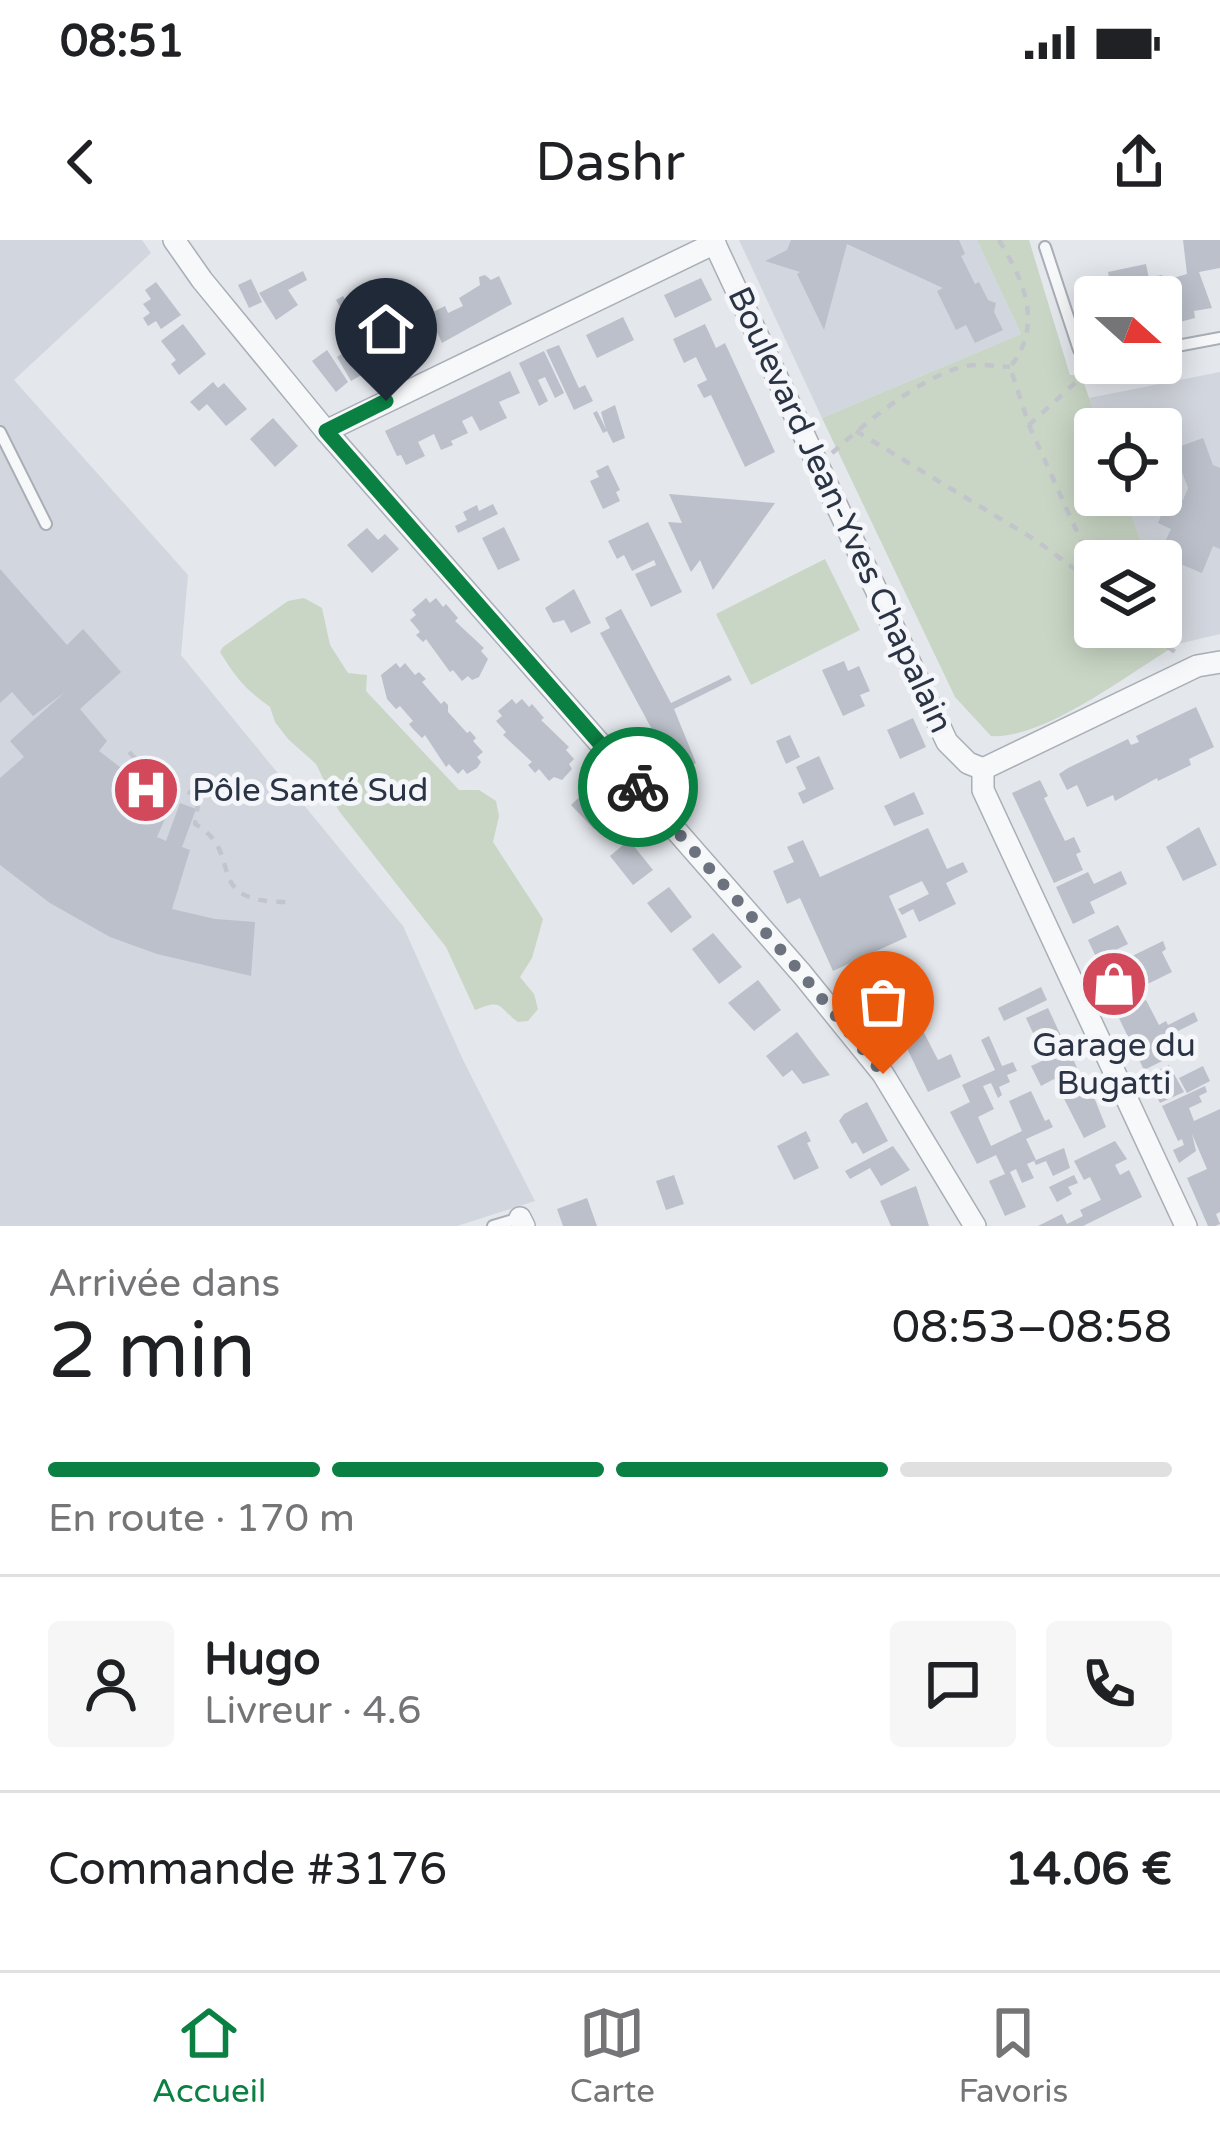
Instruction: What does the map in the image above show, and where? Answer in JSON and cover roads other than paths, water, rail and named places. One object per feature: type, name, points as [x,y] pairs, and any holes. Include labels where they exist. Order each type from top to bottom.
[{"type":"street","points":[[174,240],[326,431],[829,1007],[883,1074],[975,1226]]},
{"type":"street","points":[[326,431],[714,242]]},
{"type":"street","name":"Boulevard Jean-Yves Chapalain","points":[[714,242],[947,742],[968,763],[983,769]]},
{"type":"street","points":[[1186,1226],[983,790],[983,769],[1197,665],[1220,662]]},
{"type":"lane","points":[[1046,248],[1074,335]]},
{"type":"lane","points":[[1182,345],[1220,338]]},
{"type":"lane","points":[[0,432],[46,524]]},
{"type":"lane","points":[[493,1226],[522,1222]]},
{"type":"place","name":"Pôle Santé Sud","points":[[146,790]]},
{"type":"place","name":"Garage du Bugatti","points":[[1114,984]]}]
